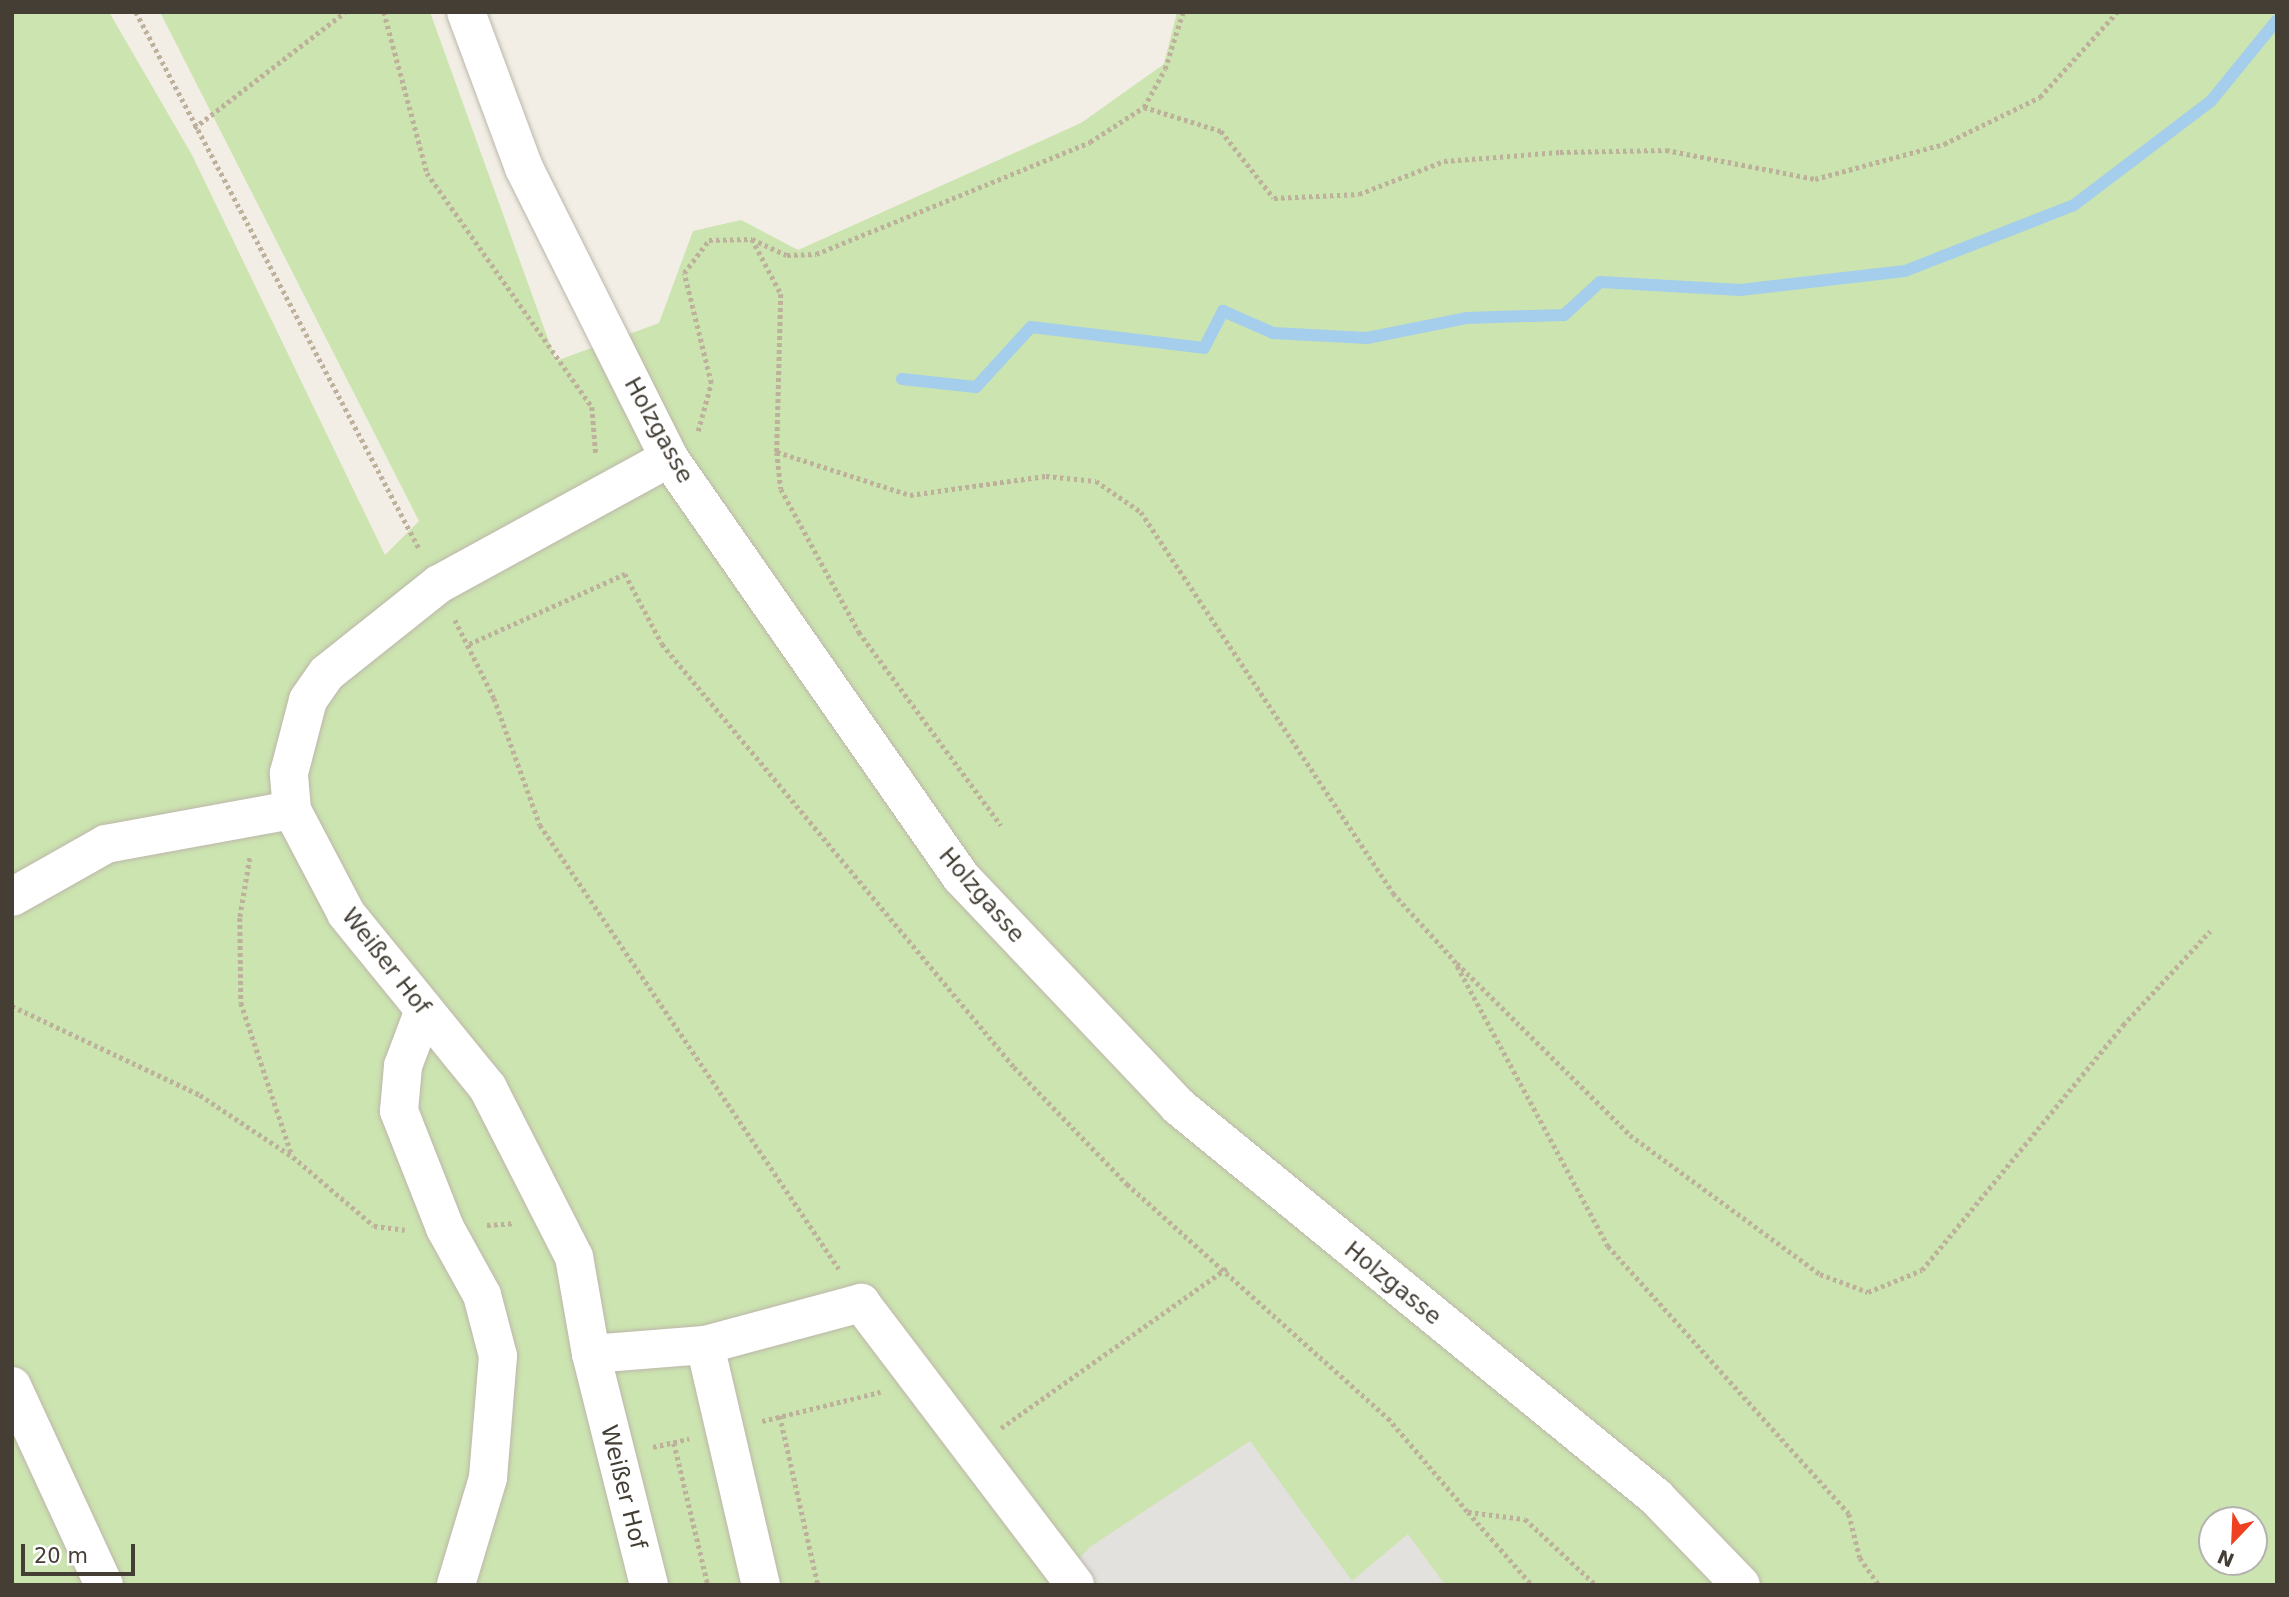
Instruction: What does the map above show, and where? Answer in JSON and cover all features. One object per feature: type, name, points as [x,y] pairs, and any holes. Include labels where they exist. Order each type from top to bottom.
[{"type":"street","name":"Holzgasse","points":[[466,12],[524,168],[669,458],[961,877],[1178,1106],[1656,1496],[1741,1585]]},
{"type":"street","name":"Weißer Hof","points":[[649,1585],[591,1354],[574,1257],[538,1177],[488,1088],[346,913],[275,815],[308,700],[327,673],[669,458]]},
{"type":"street","points":[[12,897],[106,844],[275,815]]},
{"type":"street","points":[[424,1010],[403,1066],[399,1111],[445,1228],[482,1295],[498,1356],[488,1478],[456,1585]]},
{"type":"street","points":[[591,1354],[705,1345],[861,1303],[1075,1585]]},
{"type":"street","points":[[705,1345],[761,1585]]},
{"type":"street","points":[[12,1386],[104,1585]]},
{"type":"path","points":[[136,12],[194,128],[446,600],[468,645],[540,825],[861,1303]]},
{"type":"path","points":[[194,128],[345,12]]},
{"type":"path","points":[[384,12],[427,173],[592,407],[601,501]]},
{"type":"path","points":[[669,458],[702,428],[711,383],[684,274],[709,240],[752,239],[787,255],[816,254],[1090,142],[1143,107],[1165,69],[1183,12]]},
{"type":"path","points":[[1143,107],[1221,131],[1274,198],[1360,194],[1444,161],[1560,152],[1665,150],[1815,178],[1944,144],[2040,97],[2117,12]]},
{"type":"path","points":[[752,239],[781,294],[777,452],[781,489],[859,632],[1001,825]]},
{"type":"path","points":[[777,452],[910,495],[1046,475],[1096,481],[1141,512],[1394,892],[1454,960],[1630,1135],[1819,1274],[1868,1292],[1922,1270],[2123,1025],[2210,931]]},
{"type":"path","points":[[468,645],[625,574],[662,644],[898,933],[1127,1184],[1227,1268],[1388,1418],[1532,1585]]},
{"type":"path","points":[[275,815],[240,918],[241,1003],[293,1157]]},
{"type":"path","points":[[1454,960],[1608,1246],[1849,1514],[1860,1558],[1879,1585]]},
{"type":"path","points":[[12,1006],[200,1095],[293,1157],[374,1226],[445,1228],[520,1222]]},
{"type":"path","points":[[972,1448],[1227,1268]]},
{"type":"path","points":[[780,1416],[817,1585]]},
{"type":"path","points":[[674,1442],[708,1585]]},
{"type":"path","points":[[1468,1512],[1525,1519],[1596,1585]]},
{"type":"green space","points":[[12,12],[109,12],[192,155],[385,555],[419,521],[160,12],[430,12],[556,361],[659,323],[693,231],[741,220],[798,250],[1081,123],[1164,64],[1177,12],[2277,12],[2277,1585],[12,1585]]},
{"type":"shaded area","points":[[1250,1441],[1352,1581],[1408,1534],[1445,1585],[1069,1585],[1063,1577],[1090,1547]]},
{"type":"waterway","points":[[902,379],[976,387],[1031,327],[1204,348],[1223,311],[1273,333],[1367,338],[1466,318],[1564,315],[1600,282],[1740,290],[1905,271],[2074,205],[2211,101],[2277,20]]}]
